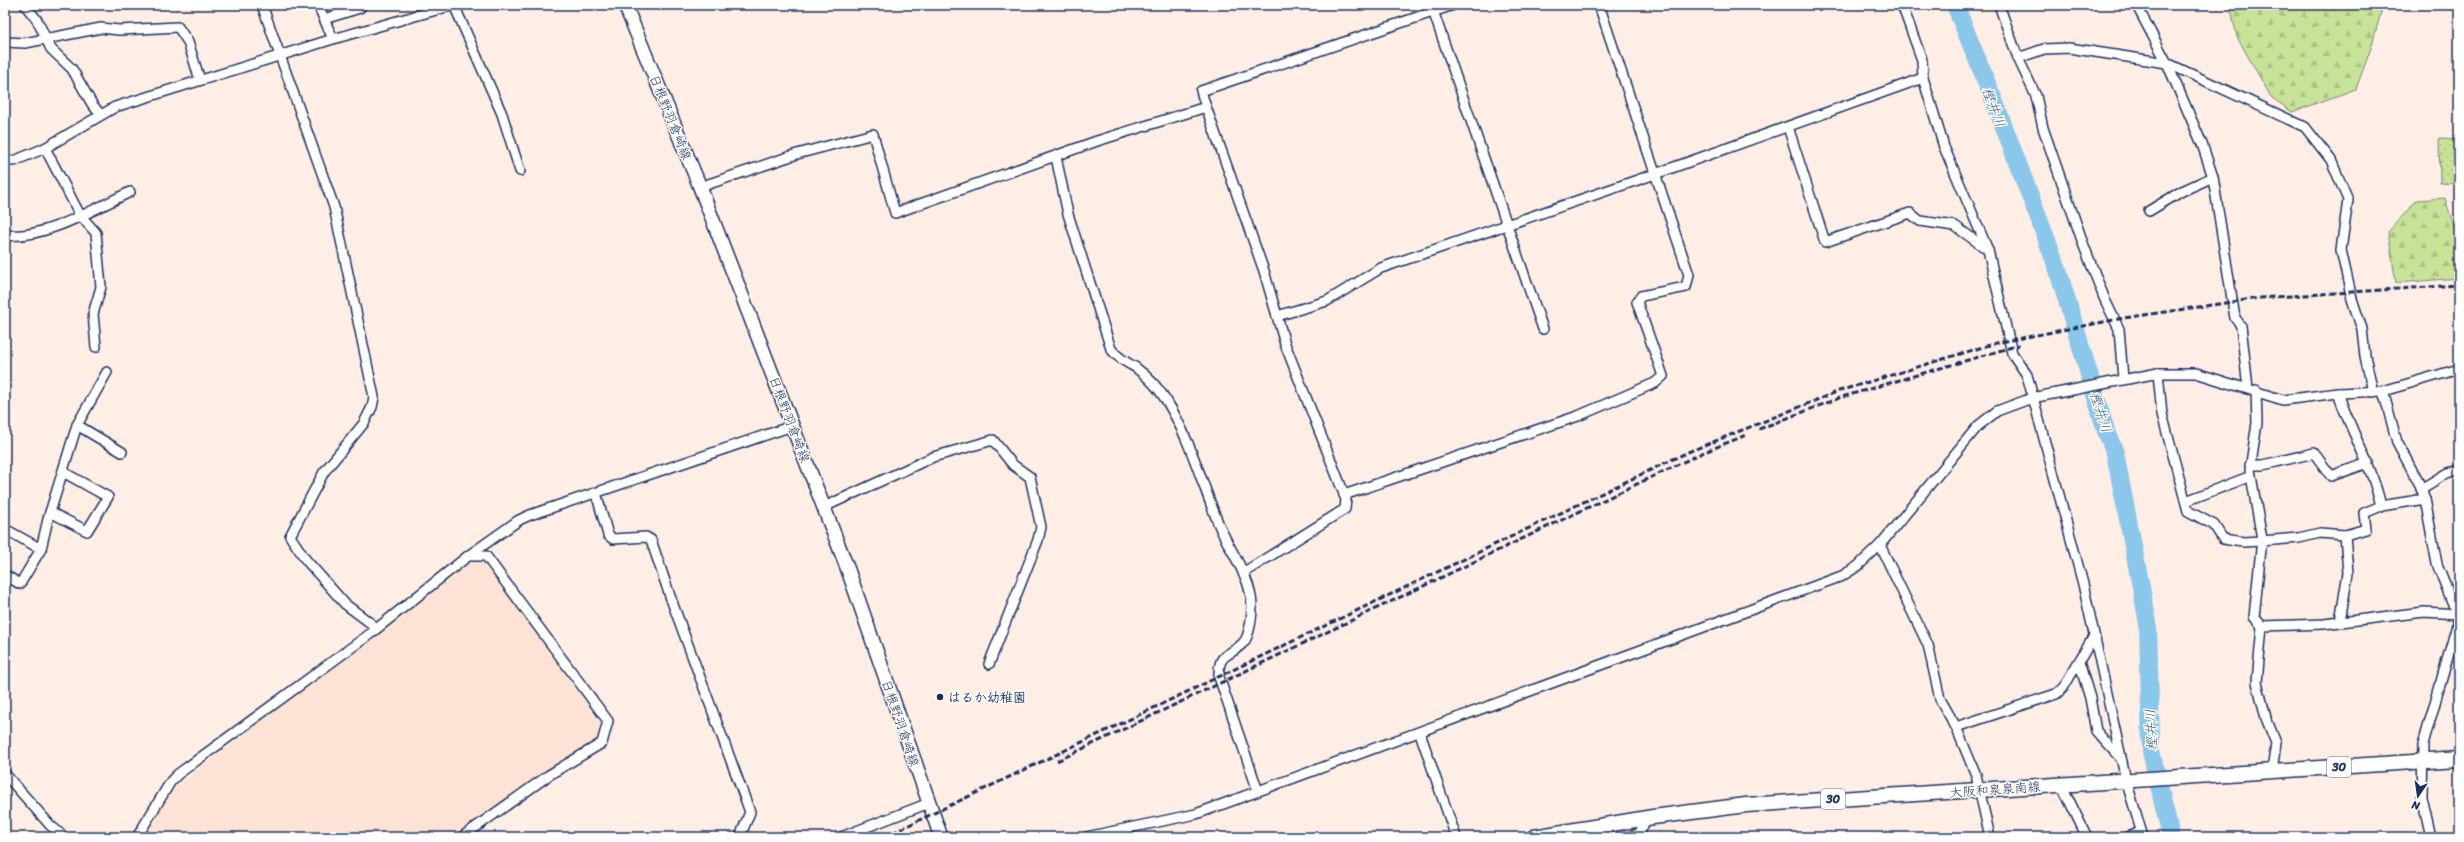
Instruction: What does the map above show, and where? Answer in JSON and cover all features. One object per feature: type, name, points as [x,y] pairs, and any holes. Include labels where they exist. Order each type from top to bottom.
[{"type":"main road","name":"日根野羽倉崎線","points":[[625,5],[700,187],[824,506],[848,570],[941,837]]},
{"type":"main road","name":"大阪和泉泉南線","points":[[1534,837],[1646,818],[1781,802],[2459,759]]},
{"type":"street","points":[[25,5],[37,20],[51,49],[72,68],[92,104],[100,114]]},
{"type":"street","points":[[262,5],[334,207],[374,397],[372,407],[364,423],[324,472],[290,536],[306,560],[345,604],[377,628]]},
{"type":"street","points":[[318,5],[333,39]]},
{"type":"street","points":[[324,19],[360,8],[359,5]]},
{"type":"street","points":[[5,160],[14,161],[45,148],[100,114],[115,107],[333,39],[454,5],[502,114],[520,170]]},
{"type":"street","points":[[1243,573],[1345,509],[1344,495],[1285,344],[1264,271],[1201,91],[1432,8],[1453,5]]},
{"type":"street","points":[[1344,495],[1578,416],[1660,381],[1663,376],[1637,302],[1641,296],[1686,287],[1689,275],[1599,5]]},
{"type":"street","points":[[1902,5],[1922,60],[1923,78],[1944,147],[1988,250],[2012,353],[2027,375],[2035,397],[2083,584],[2122,760],[2130,780],[2142,834],[2127,837]]},
{"type":"street","points":[[1999,5],[2018,58],[2036,96],[2043,128],[2104,300],[2119,329],[2120,380]]},
{"type":"street","points":[[2138,5],[2138,8],[2167,63],[2202,144],[2213,177],[2235,318],[2241,326],[2257,423],[2250,465],[2255,505],[2261,526],[2254,617],[2262,626],[2257,682],[2266,718],[2276,743],[2272,771]]},
{"type":"street","points":[[1432,8],[1506,226],[1543,329]]},
{"type":"street","points":[[5,42],[25,43],[101,28],[120,30],[178,27],[188,42],[200,80]]},
{"type":"street","points":[[2018,58],[2044,49],[2069,48],[2167,63],[2305,127],[2331,160],[2348,200],[2341,250],[2352,300],[2362,329],[2365,356],[2397,442],[2425,500],[2437,564],[2458,614],[2457,625],[2428,722],[2423,762],[2422,797],[2431,837]]},
{"type":"street","points":[[1277,316],[1327,301],[1381,268],[1656,174],[1923,78]]},
{"type":"street","points":[[700,187],[797,154],[873,134],[895,213],[1056,157],[1097,141],[1206,107]]},
{"type":"street","points":[[1788,127],[1825,242],[1910,213],[1920,221],[1954,226],[1988,250]]},
{"type":"street","points":[[45,148],[80,215],[96,233],[100,287],[93,314],[96,347]]},
{"type":"street","points":[[1056,157],[1068,214],[1111,349],[1117,356],[1153,382],[1167,400],[1193,456],[1219,525],[1249,584],[1252,606],[1248,634],[1244,643],[1222,657],[1219,667],[1219,677],[1258,791]]},
{"type":"street","points":[[2149,211],[2182,190],[2213,177]]},
{"type":"street","points":[[5,235],[14,236],[42,231],[130,192]]},
{"type":"street","points":[[1086,837],[1196,814],[1420,733],[1842,576],[1858,566],[1880,545],[1978,426],[1997,411],[2035,397],[2158,373],[2196,373],[2252,389],[2276,400],[2283,400],[2338,394],[2378,392],[2459,369]]},
{"type":"street","points":[[5,575],[20,584],[41,550],[50,512],[64,472],[77,425],[107,372]]},
{"type":"street","points":[[2158,373],[2162,414],[2188,511],[2214,525],[2223,539],[2243,542],[2299,538],[2320,533],[2345,535],[2366,529],[2364,513],[2381,506],[2425,500]]},
{"type":"street","points":[[2338,394],[2349,426],[2368,463],[2381,506]]},
{"type":"street","points":[[77,425],[122,452]]},
{"type":"street","points":[[137,837],[171,781],[178,774],[377,628],[468,556],[519,520],[792,426]]},
{"type":"street","points":[[824,506],[933,457],[993,440],[1013,465],[1030,477],[1041,527],[1038,540],[989,664]]},
{"type":"street","points":[[2250,465],[2263,465],[2314,453],[2331,476],[2368,463]]},
{"type":"street","points":[[2421,489],[2448,472],[2459,470]]},
{"type":"street","points":[[50,512],[87,531],[108,497],[64,472]]},
{"type":"street","points":[[2186,502],[2251,476]]},
{"type":"street","points":[[596,493],[608,535],[613,539],[646,538],[652,540],[670,599],[750,812],[740,837]]},
{"type":"street","points":[[5,529],[41,550]]},
{"type":"street","points":[[2340,621],[2348,573],[2345,535]]},
{"type":"street","points":[[1880,545],[1928,645],[1940,699],[1956,727],[1979,790],[1990,837]]},
{"type":"street","points":[[462,837],[549,775],[602,743],[608,720],[486,556],[468,556]]},
{"type":"street","points":[[2262,626],[2340,621],[2424,612],[2458,614]]},
{"type":"street","points":[[1956,727],[2056,694],[2063,688],[2094,636]]},
{"type":"street","points":[[2079,662],[2090,698],[2096,731],[2122,760]]},
{"type":"street","points":[[1420,733],[1456,837]]},
{"type":"street","points":[[5,774],[50,825],[64,837]]},
{"type":"street","points":[[2061,784],[2087,837]]},
{"type":"street","points":[[841,837],[929,803]]},
{"type":"street","points":[[1630,837],[1640,833],[1646,818]]},
{"type":"shaded area","points":[[470,562],[485,562],[602,722],[597,740],[450,837],[142,837],[175,787]]},
{"type":"green space","points":[[2230,5],[2383,5],[2371,48],[2356,89],[2292,112],[2271,97],[2237,37]]},
{"type":"green space","points":[[2439,138],[2458,139],[2459,174],[2455,184],[2440,183]]},
{"type":"green space","points":[[2445,198],[2455,230],[2459,230],[2459,278],[2396,283],[2388,232],[2417,200]]},
{"type":"waterway","name":"樫井川","points":[[1955,5],[1995,103],[2057,267],[2106,431],[2115,453],[2148,623],[2151,751],[2171,837]]},
{"type":"railway","points":[[884,837],[1688,452],[1839,391],[1996,343],[2124,318],[2259,298],[2459,285]]},
{"type":"railway","points":[[1759,429],[1842,397],[2019,345]]},
{"type":"railway","points":[[1057,761],[1702,453],[1746,435]]},
{"type":"place","name":"はるか幼稚園","points":[[940,697]]}]
